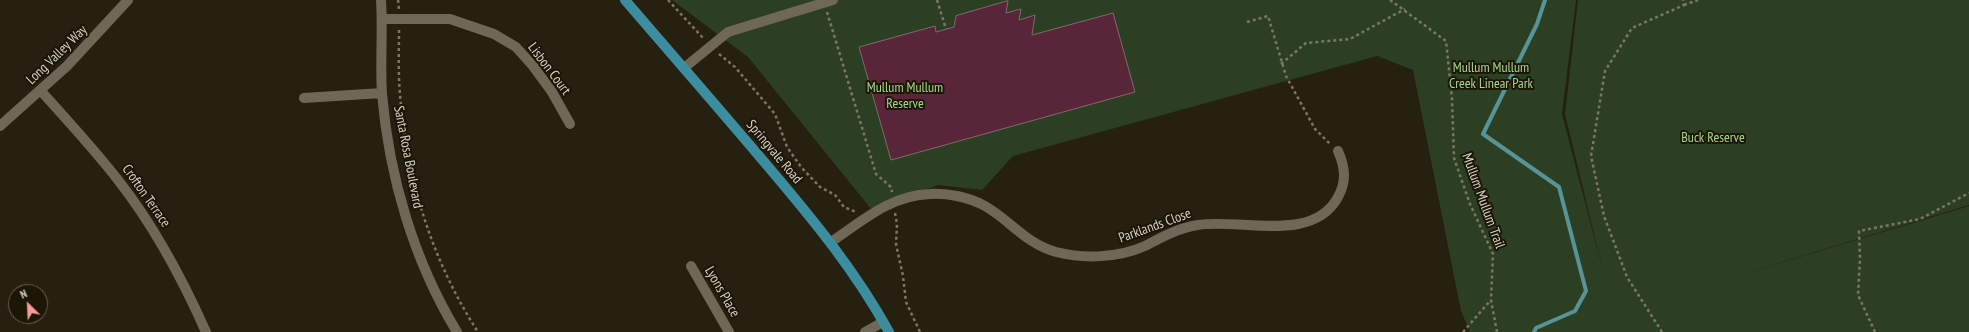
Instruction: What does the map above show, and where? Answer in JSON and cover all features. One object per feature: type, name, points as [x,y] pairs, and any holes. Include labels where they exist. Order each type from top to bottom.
[{"type":"main road","name":"Springvale Road","points":[[625,0],[831,242],[889,332]]},
{"type":"street","name":"Long Valley Way","points":[[0,126],[41,91],[95,38],[128,0]]},
{"type":"street","name":"Santa Rosa Boulevard","points":[[381,0],[382,93],[388,141],[398,192],[431,283],[458,332]]},
{"type":"street","points":[[684,68],[728,32],[833,0]]},
{"type":"street","name":"Lisbon Court","points":[[382,18],[450,19],[494,34],[516,47],[533,66],[552,92],[570,124]]},
{"type":"street","name":"Crofton Terrace","points":[[41,91],[107,166],[150,224],[177,270],[206,332]]},
{"type":"street","points":[[304,98],[382,93]]},
{"type":"street","name":"Parklands Close","points":[[831,242],[875,211],[890,197],[936,194],[955,196],[985,206],[1029,240],[1056,252],[1072,254],[1103,256],[1132,251],[1171,232],[1197,225],[1220,223],[1267,227],[1286,226],[1320,216],[1336,202],[1344,183],[1344,164],[1338,151]]},
{"type":"street","name":"Lyons Place","points":[[691,266],[730,332]]},
{"type":"street","points":[[865,332],[883,322]]},
{"type":"path","points":[[398,0],[400,94],[413,178],[424,218],[439,258],[460,302],[478,332]]},
{"type":"path","points":[[668,0],[710,46],[736,67],[775,114],[787,147],[801,167],[820,187],[836,195],[844,207],[856,212],[861,209]]},
{"type":"path","points":[[937,0],[946,29]]},
{"type":"path","name":"Mullum Mullum Trail","points":[[1390,0],[1405,9],[1446,41],[1452,98],[1454,158],[1470,204],[1493,254],[1491,300],[1497,332]]},
{"type":"path","points":[[1683,0],[1684,5]]},
{"type":"path","points":[[1662,332],[1627,277],[1604,216],[1591,156],[1605,71],[1632,28],[1698,0]]},
{"type":"path","points":[[814,6],[816,14],[826,11],[876,174],[892,186],[890,197],[897,224],[896,244],[903,276],[906,302],[920,332]]},
{"type":"path","points":[[1281,64],[1306,43],[1350,40],[1405,9]]},
{"type":"path","points":[[1248,22],[1268,16],[1281,64],[1286,76],[1315,130],[1338,151]]},
{"type":"path","points":[[1875,332],[1858,295],[1860,231],[1920,219],[1969,193]]},
{"type":"path","points":[[1463,332],[1491,300]]},
{"type":"green space","points":[[672,0],[1576,0],[1562,114],[1603,271],[1565,114],[1578,0],[1969,0],[1969,205],[1710,284],[1969,206],[1969,332],[1470,332],[1461,311],[1413,70],[1377,56],[1013,156],[982,190],[938,185],[872,210],[748,57]]},
{"type":"building","points":[[1008,1],[1006,13],[1021,9],[1019,20],[1035,15],[1032,35],[1113,13],[1135,92],[891,160],[859,47],[935,26],[936,32],[954,27],[956,16]]},
{"type":"waterway","points":[[1534,332],[1536,328],[1575,311],[1586,291],[1559,187],[1483,134],[1537,24],[1545,0]]},
{"type":"park label","name":"Mullum Mullum Creek Linear Park","points":[[1491,76]]},
{"type":"park label","name":"Mullum Mullum Reserve","points":[[905,96]]},
{"type":"park label","name":"Buck Reserve","points":[[1713,138]]}]
